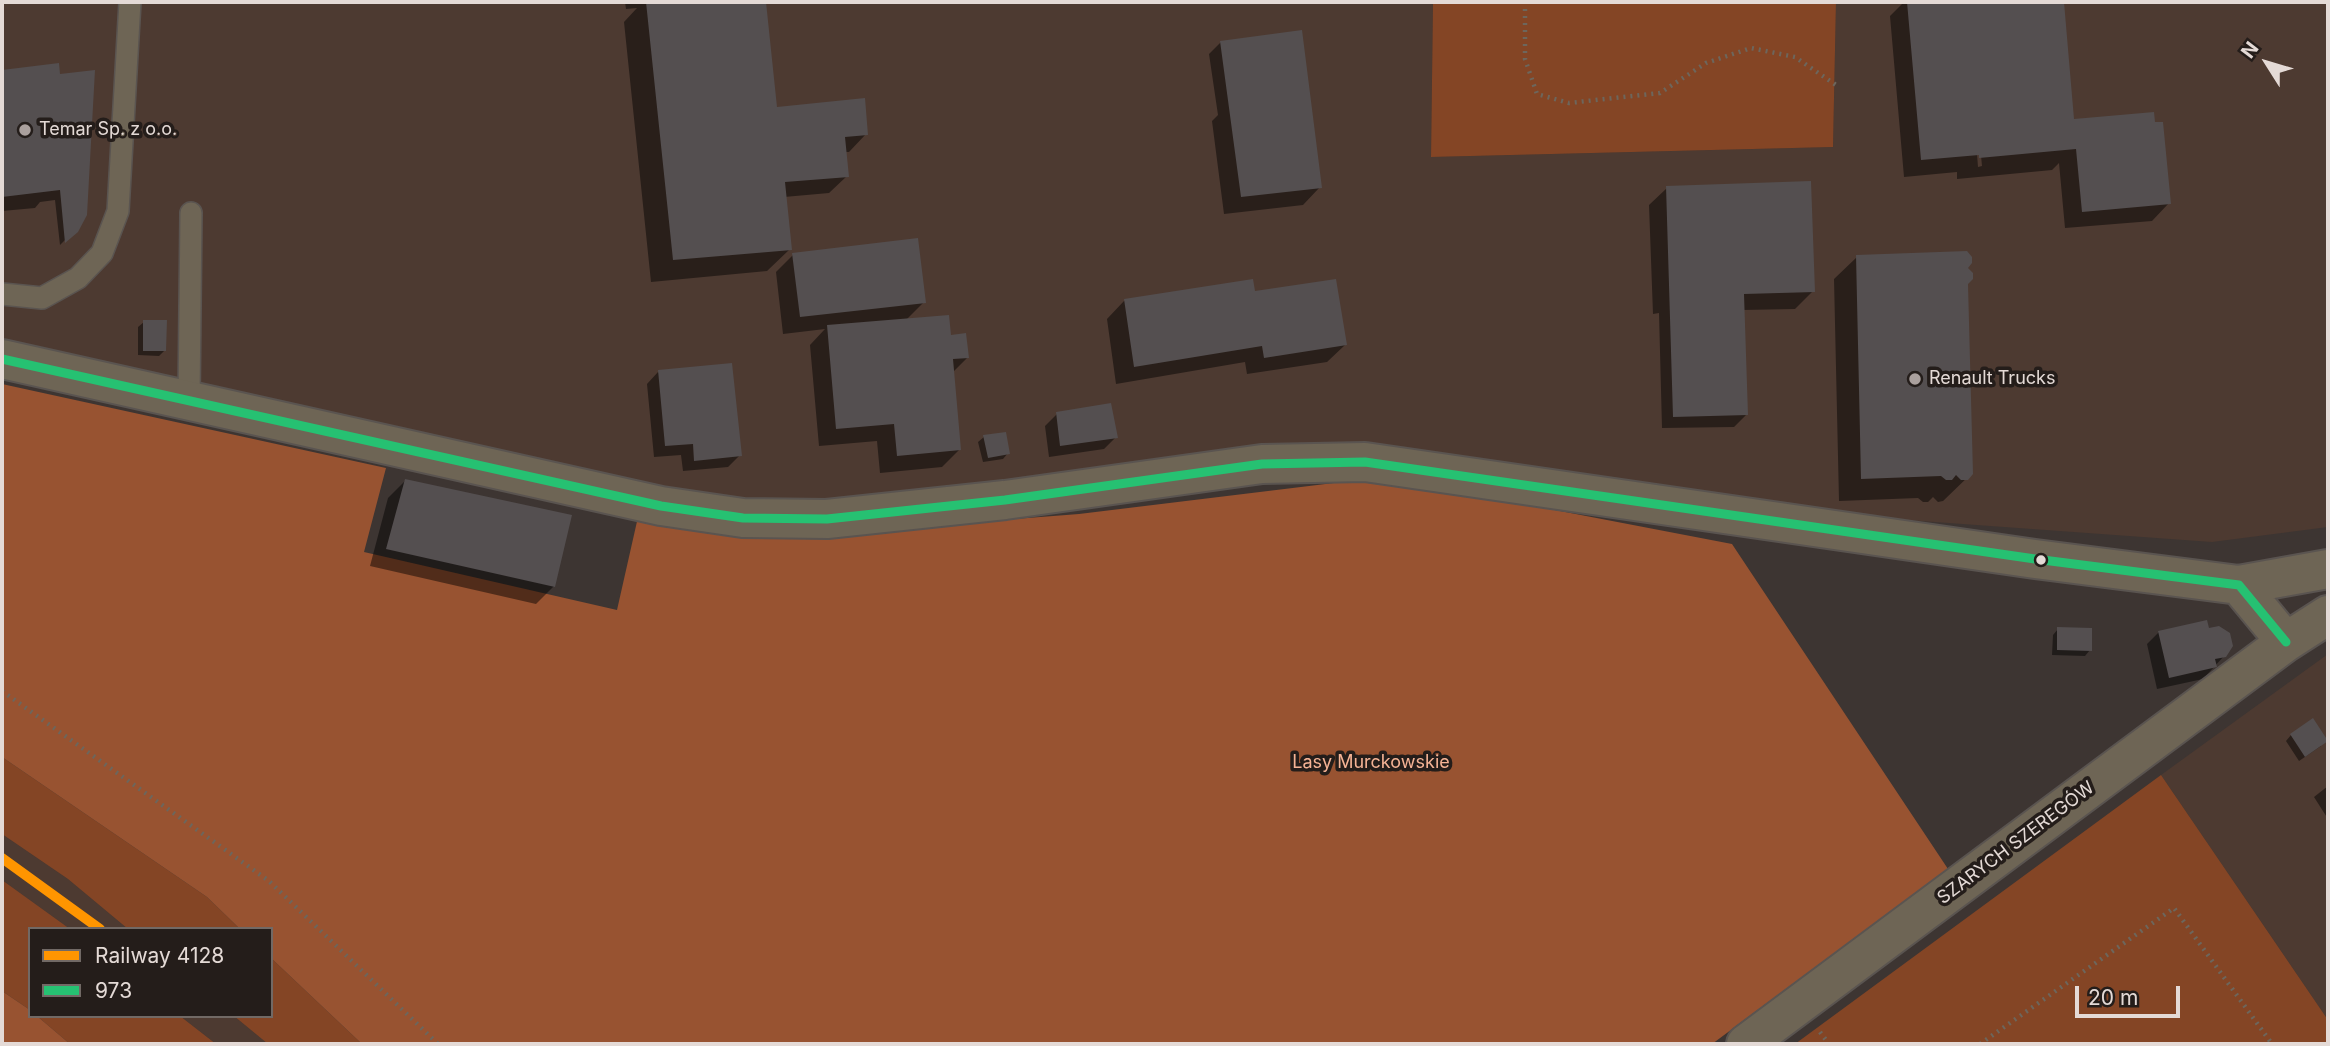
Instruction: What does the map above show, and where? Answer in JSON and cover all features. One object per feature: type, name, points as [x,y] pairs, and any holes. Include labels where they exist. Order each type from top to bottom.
[{"type":"street","points":[[2,359],[661,506],[743,518],[827,519],[1005,500],[1262,464],[1365,462],[2035,559],[2239,585],[2328,569]]},
{"type":"street","points":[[2239,585],[2286,642]]},
{"type":"street","name":"SZARYCH SZEREGÓW","points":[[1746,1044],[2286,642],[2328,615]]},
{"type":"lane","points":[[2,294],[42,298],[78,278],[102,253],[118,211],[130,2]]},
{"type":"lane","points":[[189,400],[191,213]]},
{"type":"path","points":[[1525,2],[1525,59],[1537,94],[1569,103],[1660,93],[1706,63],[1751,48],[1795,57],[1836,85]]},
{"type":"path","points":[[2,691],[269,881],[438,1044]]},
{"type":"path","points":[[1980,1044],[2174,908],[2272,1044]]},
{"type":"shaded area","points":[[2,2],[1433,2],[1431,157],[1833,147],[1836,2],[2328,2],[2328,527],[2212,542],[1838,515],[1429,451],[1280,445],[1128,474],[742,512],[2,352]]},
{"type":"shaded area","points":[[1433,2],[1836,2],[1833,147],[1431,157]]},
{"type":"shaded area","points":[[2328,654],[2328,1020],[2161,775]]},
{"type":"shaded area","points":[[2,757],[207,897],[238,927],[126,927],[68,879],[2,834]]},
{"type":"shaded area","points":[[2161,775],[2328,1020],[2328,1044],[1795,1044]]},
{"type":"shaded area","points":[[2,834],[68,879],[126,927],[67,927],[2,880]]},
{"type":"shaded area","points":[[2,880],[67,927],[28,927],[28,1009],[2,991]]},
{"type":"shaded area","points":[[273,960],[362,1044],[268,1044],[236,1018],[273,1018]]},
{"type":"shaded area","points":[[39,1018],[183,1018],[216,1044],[70,1044]]},
{"type":"shaded area","points":[[183,1018],[236,1018],[268,1044],[216,1044]]},
{"type":"green space","name":"Lasy Murckowskie","points":[[2,384],[386,468],[364,552],[617,610],[638,517],[821,534],[1079,514],[1383,477],[1732,544],[1948,869],[1712,1044],[362,1044],[273,960],[273,927],[238,927],[207,897],[2,757]]},
{"type":"green space","points":[[2,991],[28,1009],[28,1018],[39,1018],[70,1044],[2,1044]]},
{"type":"building","points":[[646,2],[766,2],[777,107],[865,98],[868,135],[845,137],[849,177],[785,182],[792,250],[673,260]]},
{"type":"building","points":[[1907,2],[2064,2],[2074,119],[2154,112],[2155,122],[2163,122],[2171,204],[2082,212],[2076,149],[1979,158],[1979,155],[1921,160]]},
{"type":"building","points":[[1302,30],[1322,188],[1241,197],[1220,41]]},
{"type":"building","points":[[59,63],[60,74],[95,70],[87,215],[78,232],[65,243],[60,190],[2,197],[2,70]]},
{"type":"building","points":[[1811,181],[1815,292],[1744,294],[1748,415],[1673,417],[1666,186]]},
{"type":"building","points":[[918,238],[926,303],[800,317],[792,253]]},
{"type":"building","name":"Renault Trucks","points":[[1967,251],[1972,257],[1968,268],[1973,273],[1973,279],[1968,284],[1973,474],[1968,480],[1961,480],[1956,475],[1952,480],[1941,476],[1861,479],[1856,255]]},
{"type":"building","points":[[1253,279],[1255,291],[1336,279],[1347,345],[1264,358],[1262,346],[1134,367],[1124,299]]},
{"type":"building","points":[[949,315],[951,335],[966,333],[969,358],[953,359],[961,450],[897,456],[894,424],[836,429],[827,325]]},
{"type":"building","points":[[143,320],[167,320],[166,351],[143,351]]},
{"type":"building","points":[[732,363],[742,456],[694,461],[693,444],[665,446],[658,370]]},
{"type":"building","points":[[1111,403],[1118,438],[1060,446],[1056,412]]},
{"type":"building","points":[[1006,432],[1010,454],[988,458],[983,435]]},
{"type":"building","points":[[405,479],[572,515],[555,587],[386,549]]},
{"type":"building","points":[[2207,620],[2209,628],[2219,626],[2230,633],[2233,646],[2226,657],[2215,659],[2217,667],[2169,678],[2158,631]]},
{"type":"building","points":[[2057,627],[2092,628],[2092,651],[2057,650]]},
{"type":"building","points":[[2313,718],[2328,741],[2305,757],[2290,734]]},
{"type":"rail line","name":"4128","points":[[2,858],[97,927]]},
{"type":"transit line","name":"973","points":[[2,359],[661,506],[743,518],[827,519],[1005,500],[1262,464],[1365,462],[2035,559],[2239,585],[2286,642]]},
{"type":"place","name":"Temar Sp. z o.o.","points":[[25,130]]},
{"type":"place","name":"Renault Trucks","points":[[1915,379]]}]
